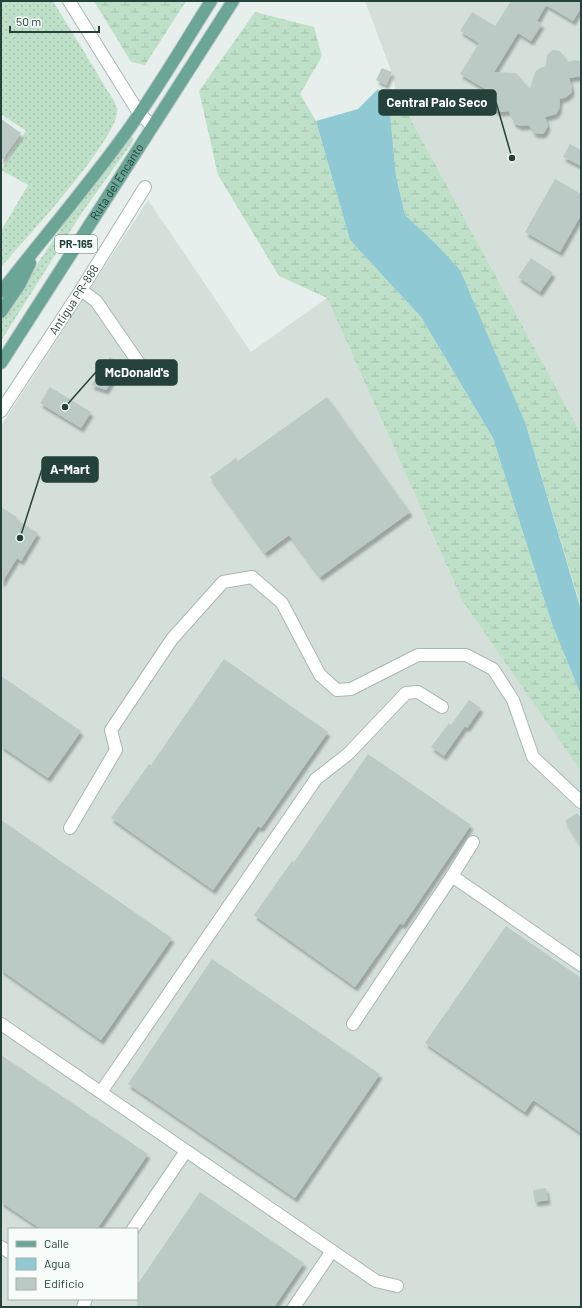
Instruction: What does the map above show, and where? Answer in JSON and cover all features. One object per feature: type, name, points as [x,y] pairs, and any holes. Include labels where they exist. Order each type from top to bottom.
[{"type":"main road","name":"Ruta del Encanto","points":[[1,292],[90,181],[139,114],[212,1]]},
{"type":"main road","name":"Ruta del Encanto","points":[[1,363],[232,1]]},
{"type":"main road","points":[[1,312],[20,284],[42,239]]},
{"type":"street","points":[[69,1],[139,114],[152,126]]},
{"type":"street","name":"Antigua PR-888","points":[[1,411],[81,290],[145,187]]},
{"type":"street","points":[[81,290],[96,301],[147,375]]},
{"type":"street","points":[[70,828],[116,750],[111,730],[172,639],[223,582],[252,577],[282,603],[320,675],[337,690],[351,688],[418,654],[466,655],[494,669],[513,700],[533,757],[581,802]]},
{"type":"street","points":[[101,1092],[316,779],[348,754],[406,693],[418,692],[442,707]]},
{"type":"street","points":[[353,1024],[473,842]]},
{"type":"street","points":[[452,876],[581,965]]},
{"type":"street","points":[[1,1024],[376,1281],[397,1286]]},
{"type":"street","points":[[134,1228],[186,1151]]},
{"type":"street","points":[[294,1307],[332,1251]]},
{"type":"shaded area","points":[[365,1],[581,1],[581,434],[407,112],[397,98],[392,73]]},
{"type":"shaded area","points":[[148,200],[251,352],[327,298],[463,602],[581,770],[581,1307],[1,1307],[1,426]]},
{"type":"green space","points":[[1,1],[53,1],[93,65],[117,109],[114,122],[104,141],[88,164],[69,189],[1,267],[1,231],[28,185],[1,170],[26,131],[1,114]]},
{"type":"green space","points":[[94,1],[186,1],[145,65],[131,62]]},
{"type":"green space","points":[[255,12],[314,27],[322,56],[300,94],[316,121],[350,240],[421,317],[493,438],[552,624],[581,695],[581,771],[463,602],[327,298],[279,276],[218,175],[199,91]]},
{"type":"green space","points":[[378,89],[397,98],[407,112],[581,434],[581,608],[526,425],[434,242],[405,215],[396,176],[390,114]]},
{"type":"green space","points":[[131,136],[133,137],[133,141],[81,214],[1,341],[1,318],[77,205]]},
{"type":"water","points":[[378,89],[390,114],[396,176],[405,215],[434,242],[460,270],[526,425],[581,610],[581,695],[552,624],[493,438],[421,317],[350,240],[316,121],[358,109]]},
{"type":"building","points":[[511,1],[581,1],[581,8],[573,21],[546,5],[537,21],[542,24],[531,41],[518,33],[494,72],[516,73],[530,89],[535,72],[546,66],[547,55],[551,51],[560,51],[568,62],[574,60],[581,61],[581,76],[569,78],[572,88],[571,93],[560,99],[559,109],[556,114],[545,117],[548,125],[542,134],[534,133],[529,125],[520,126],[514,123],[509,111],[500,112],[494,110],[491,101],[494,94],[460,74],[479,43],[460,31],[472,12],[495,26]]},
{"type":"building","points":[[382,68],[392,72],[386,85],[376,80]]},
{"type":"building","points":[[1,119],[21,133],[1,161]]},
{"type":"building","points":[[570,144],[581,150],[581,166],[563,157]]},
{"type":"building","points":[[555,179],[581,194],[581,215],[560,252],[525,232]]},
{"type":"building","points":[[531,258],[553,273],[540,292],[518,277]]},
{"type":"building","points":[[110,357],[122,365],[106,390],[91,385]]},
{"type":"building","points":[[50,387],[91,412],[81,428],[40,403]]},
{"type":"building","points":[[327,397],[410,512],[320,577],[289,535],[265,553],[210,477],[236,458],[238,461]]},
{"type":"building","points":[[1,507],[38,533],[21,561],[17,558],[1,584]]},
{"type":"building","points":[[224,659],[328,732],[261,828],[258,826],[213,890],[111,818],[149,764],[151,765]]},
{"type":"building","points":[[1,676],[81,731],[48,778],[1,746]]},
{"type":"building","points":[[469,700],[481,708],[467,728],[465,726],[444,756],[431,747],[449,723],[451,725]]},
{"type":"building","points":[[368,754],[471,825],[403,925],[400,923],[355,987],[254,915],[292,861],[294,862]]},
{"type":"building","points":[[577,813],[581,818],[581,846],[565,821]]},
{"type":"building","points":[[1,820],[172,938],[101,1040],[1,970]]},
{"type":"building","points":[[506,926],[581,978],[581,1133],[533,1100],[525,1112],[425,1043]]},
{"type":"building","points":[[212,959],[380,1074],[295,1198],[128,1084]]},
{"type":"building","points":[[1,1055],[148,1154],[98,1228],[40,1228],[1,1202]]},
{"type":"building","points":[[546,1188],[548,1200],[535,1202],[533,1190]]},
{"type":"building","points":[[200,1192],[304,1263],[274,1307],[137,1307],[138,1284]]},
{"type":"place","name":"Central Palo Seco","points":[[512,158]]},
{"type":"place","name":"McDonald's","points":[[65,407]]},
{"type":"place","name":"A-Mart","points":[[20,538]]}]
